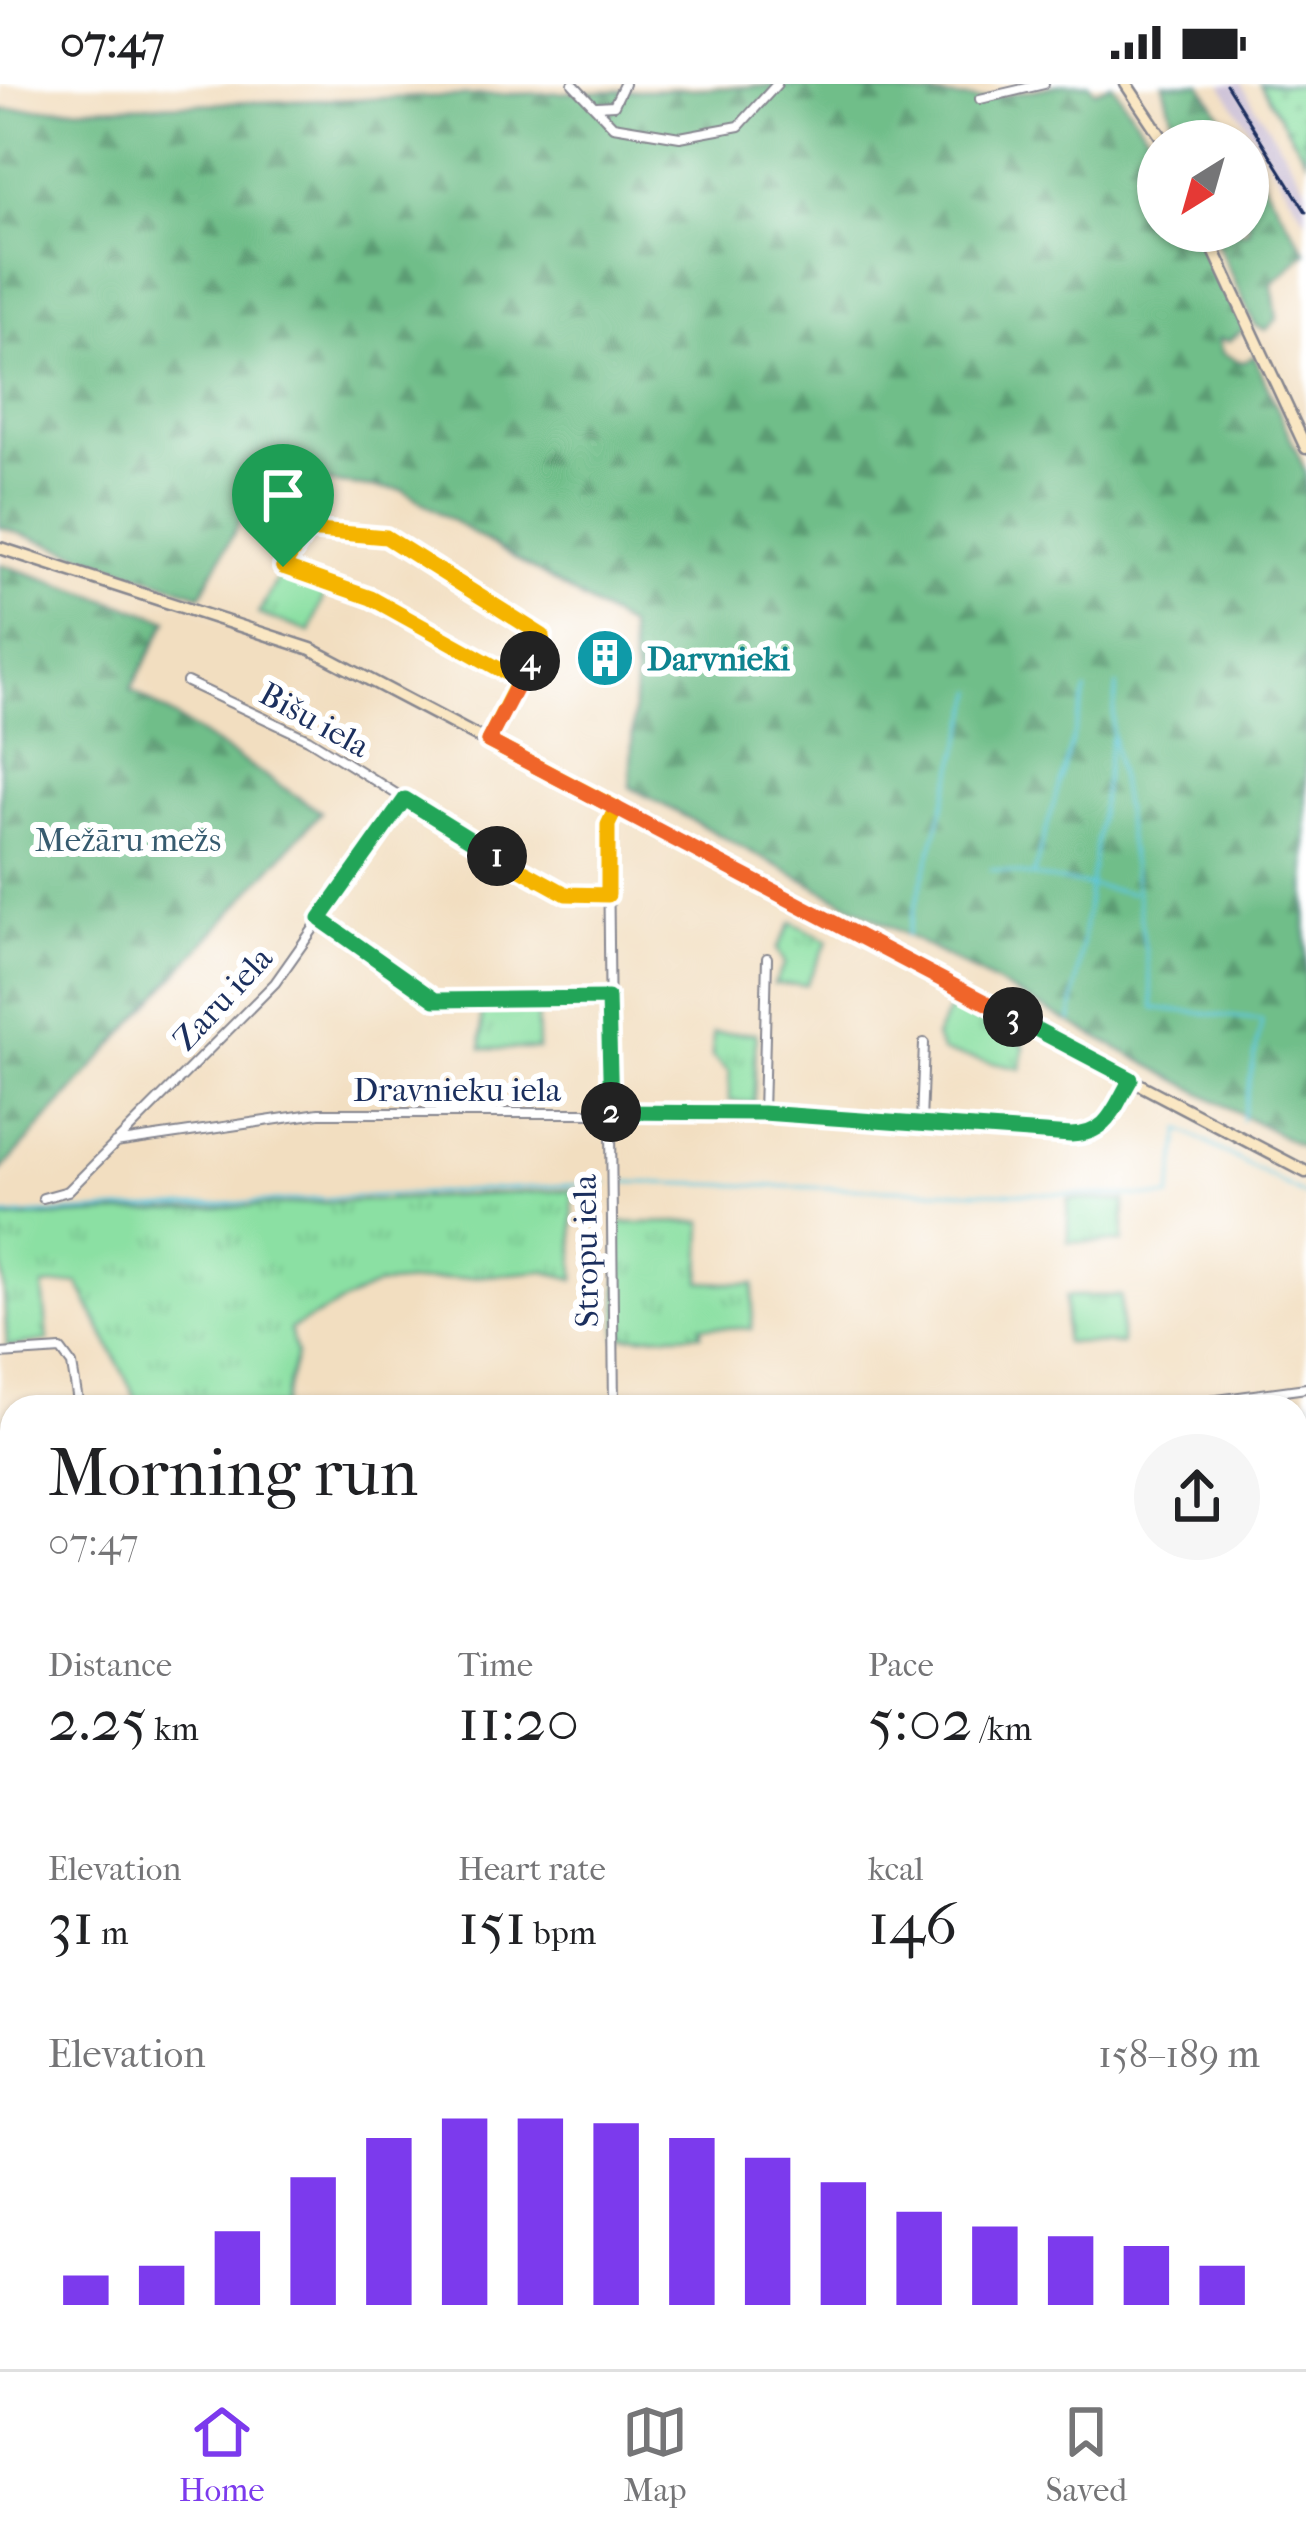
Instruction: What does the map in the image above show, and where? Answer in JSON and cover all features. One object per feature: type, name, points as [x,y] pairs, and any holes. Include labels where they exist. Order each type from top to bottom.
[{"type":"main road","points":[[1126,84],[1150,120]]},
{"type":"main road","points":[[1215,252],[1306,448]]},
{"type":"main road","points":[[0,548],[310,649],[1306,1172]]},
{"type":"street","points":[[574,84],[622,130],[706,134],[739,126],[777,84]]},
{"type":"street","points":[[596,106],[614,105],[624,84]]},
{"type":"street","points":[[980,99],[1044,84]]},
{"type":"street","points":[[488,741],[543,636],[386,537],[307,530],[301,535],[283,567],[371,598],[519,680]]},
{"type":"street","name":"Bišu iela","points":[[187,682],[275,720],[538,882],[566,894],[608,895]]},
{"type":"street","name":"Zaru iela","points":[[43,1198],[68,1191],[275,982],[405,799]]},
{"type":"street","name":"Stropu iela","points":[[614,1395],[608,825],[616,808]]},
{"type":"street","points":[[320,919],[435,1000],[608,998]]},
{"type":"street","points":[[763,1113],[767,958]]},
{"type":"street","points":[[921,1123],[924,1043]]},
{"type":"street","name":"Dravnieku iela","points":[[115,1143],[319,1113],[763,1113],[1093,1134],[1105,1126],[1131,1079]]},
{"type":"street","points":[[0,1354],[61,1350],[72,1364],[77,1395]]},
{"type":"street","points":[[1258,1395],[1306,1388]]},
{"type":"shaded area","points":[[1221,84],[1241,84],[1264,120],[1244,120]]},
{"type":"shaded area","points":[[1269,128],[1306,187],[1306,220],[1269,161]]},
{"type":"green space","points":[[1065,84],[1089,84],[1095,91],[1112,84],[1137,120],[1137,252],[1209,252],[1244,329],[1229,341],[1218,339],[1222,353],[1242,362],[1254,356],[1306,473],[1306,1149],[630,787],[635,681],[628,627],[402,490],[264,476],[201,595],[0,527],[0,110],[807,85],[979,100]]},
{"type":"green space","points":[[1163,84],[1201,84],[1224,120],[1172,120]]},
{"type":"green space","points":[[1260,84],[1306,85],[1306,159]]},
{"type":"green space","points":[[1269,192],[1306,252],[1272,284],[1277,319],[1266,330],[1255,325],[1221,252],[1269,252]]},
{"type":"green space","name":"Mežāru mežs","points":[[0,564],[168,620],[131,689],[321,812],[0,1172]]},
{"type":"green space","points":[[281,572],[327,587],[310,632],[258,614]]},
{"type":"green space","points":[[792,922],[828,941],[806,985],[774,984],[785,963],[777,949]]},
{"type":"green space","points":[[951,1006],[1024,1045],[1021,1069],[942,1052],[935,1037]]},
{"type":"green space","points":[[537,1007],[538,1049],[482,1049],[481,1008]]},
{"type":"green space","points":[[713,1033],[756,1033],[754,1103],[729,1101],[729,1072],[712,1057]]},
{"type":"green space","points":[[572,1190],[575,1279],[542,1271],[377,1285],[290,1329],[296,1355],[285,1395],[134,1395],[78,1283],[43,1286],[48,1341],[7,1347],[0,1219]]},
{"type":"green space","points":[[1068,1199],[1125,1201],[1123,1242],[1068,1242]]},
{"type":"green space","points":[[703,1222],[701,1282],[754,1284],[752,1329],[702,1326],[701,1334],[617,1337],[618,1223]]},
{"type":"green space","points":[[1066,1296],[1121,1296],[1121,1344],[1064,1342]]},
{"type":"waterway","points":[[1112,728],[1117,685]]},
{"type":"waterway","points":[[907,936],[976,691]]},
{"type":"waterway","points":[[1033,876],[1086,691]]},
{"type":"waterway","points":[[1112,730],[1154,1008],[1262,1020],[1242,1120]]},
{"type":"waterway","points":[[1071,1021],[1111,738]]},
{"type":"waterway","points":[[991,869],[1132,893]]},
{"type":"waterway","points":[[622,1182],[1170,1197],[1181,1129],[1306,1196]]},
{"type":"waterway","points":[[0,1216],[607,1183]]},
{"type":"railway","points":[[1226,84],[1306,212]]},
{"type":"place","name":"Darvnieki","points":[[605,658]]},
{"type":"route","points":[[283,567],[307,530],[386,537],[543,636],[488,741],[1131,1079],[1105,1126],[1093,1134],[1071,1135],[763,1113],[608,1112],[608,998],[435,1000],[320,919],[405,799],[538,882],[566,894],[608,895],[608,825],[616,808],[488,741],[519,680],[371,598],[283,567]]}]
